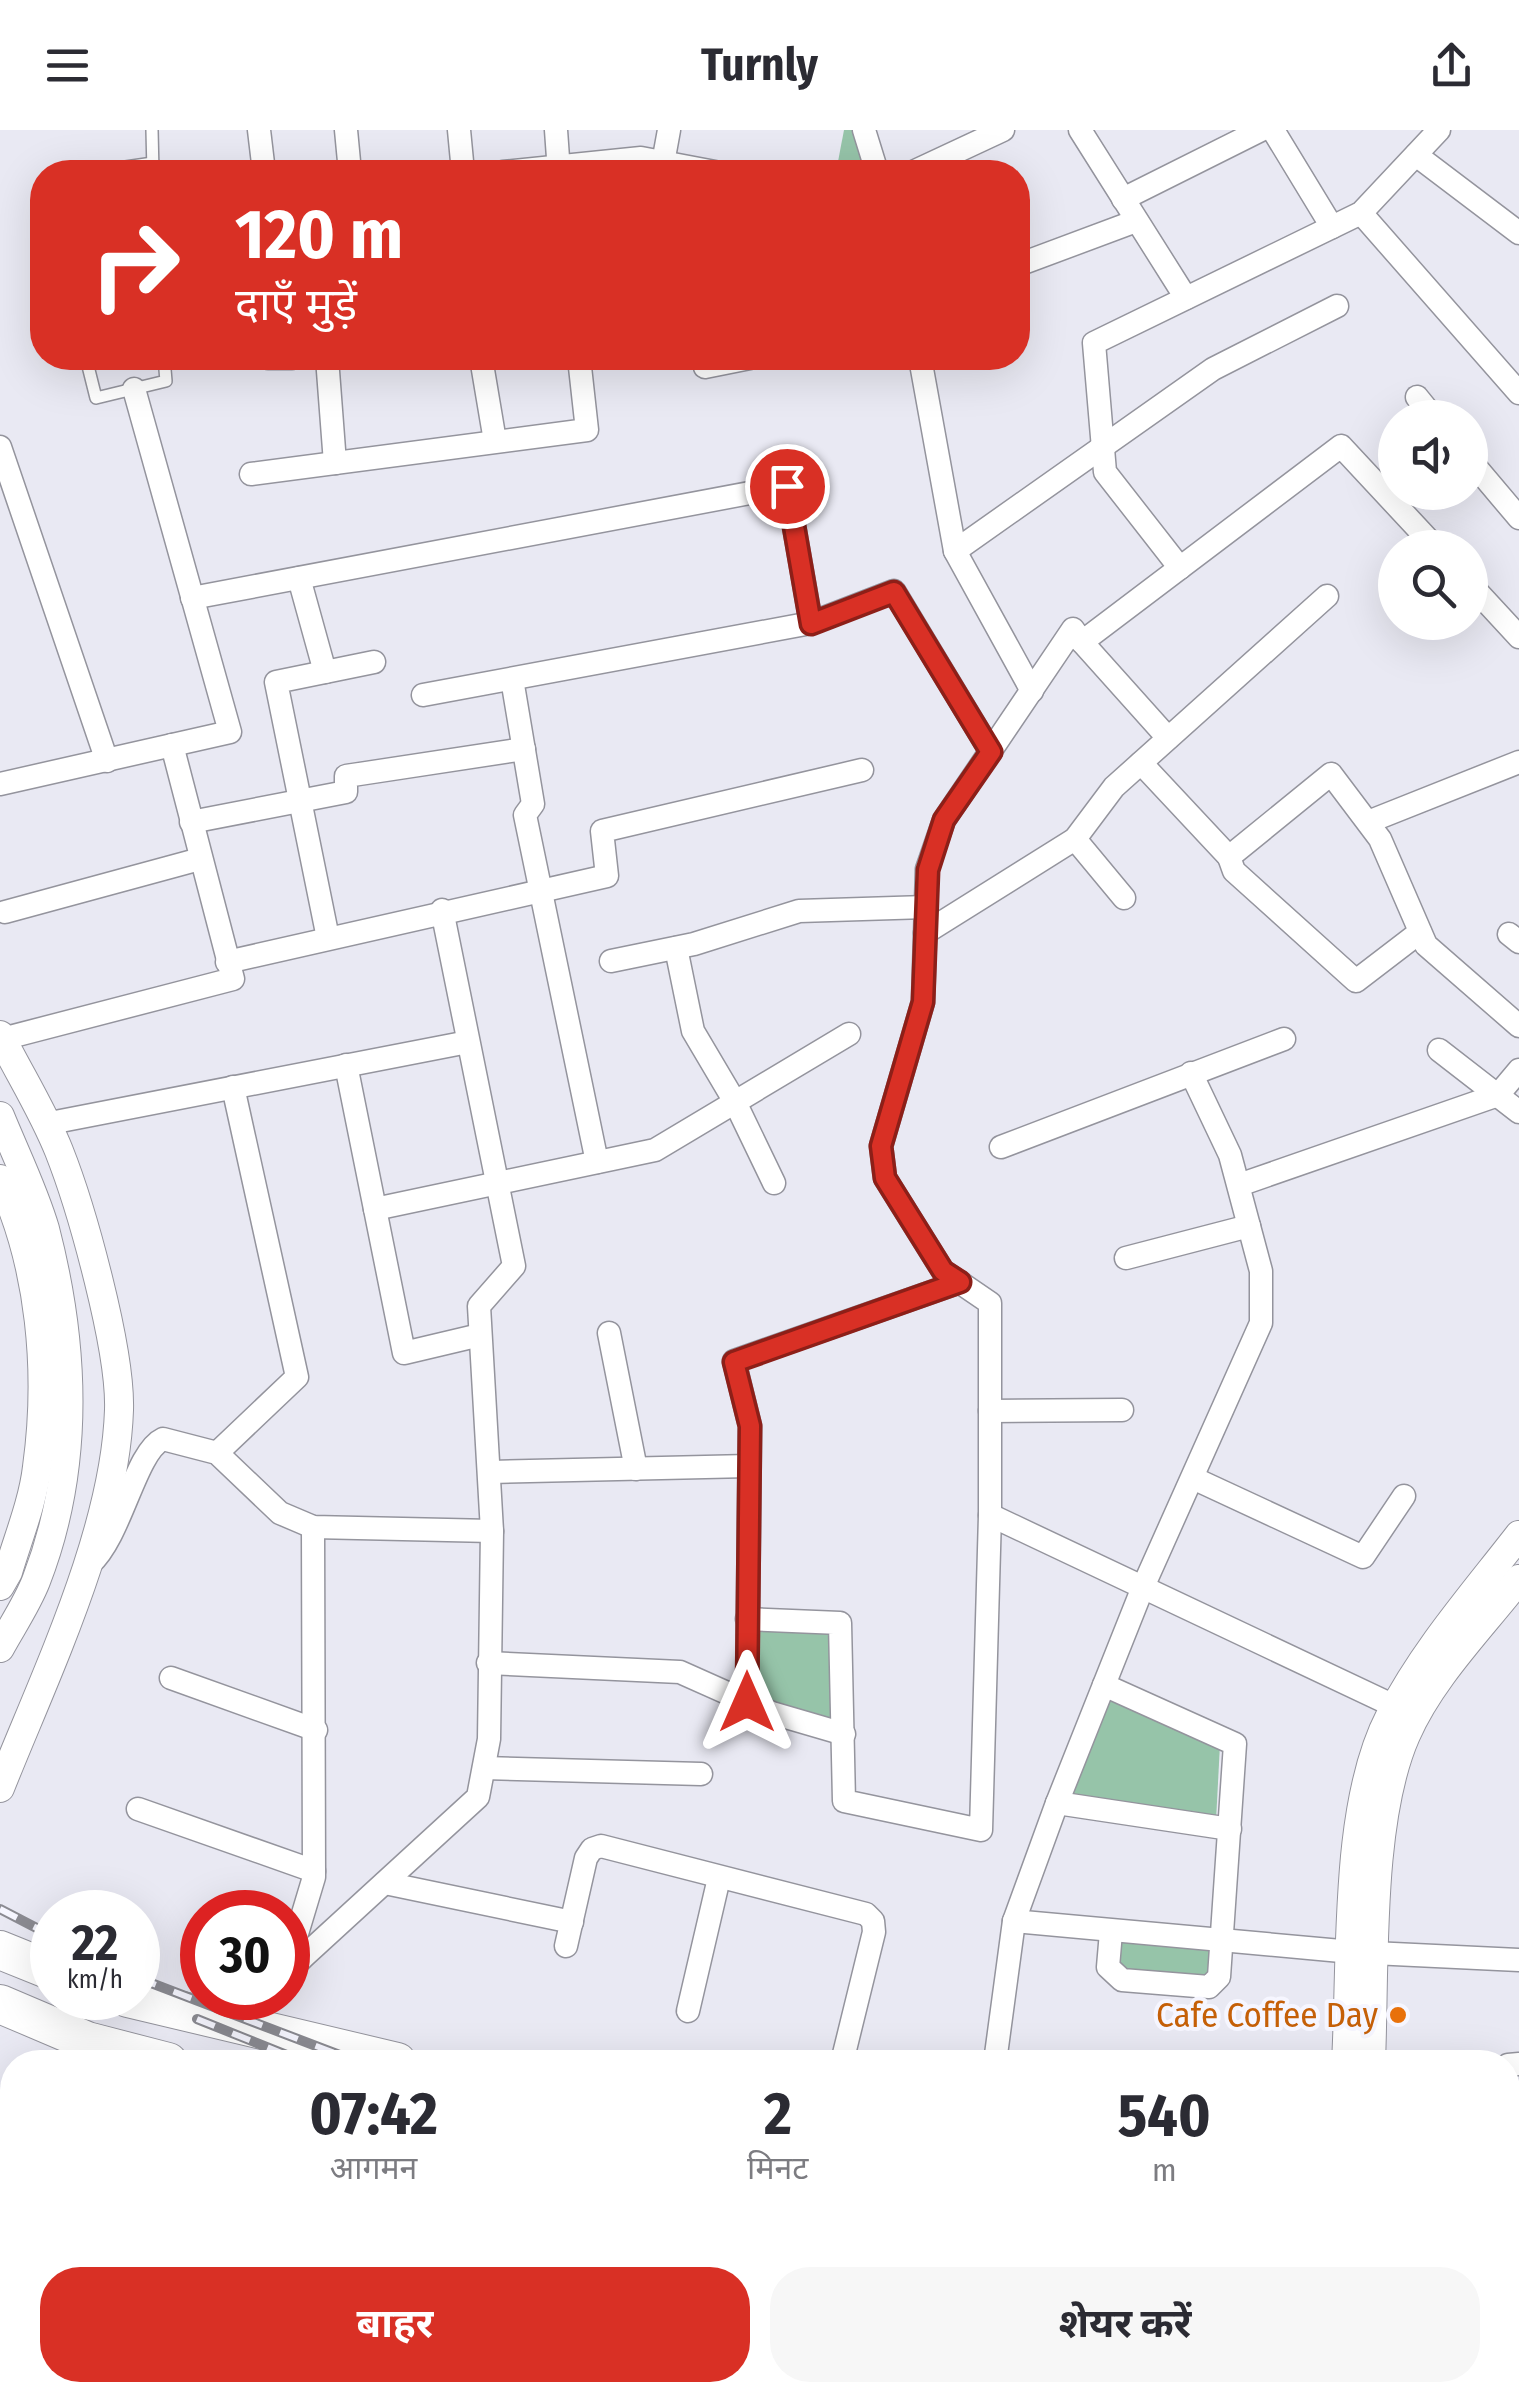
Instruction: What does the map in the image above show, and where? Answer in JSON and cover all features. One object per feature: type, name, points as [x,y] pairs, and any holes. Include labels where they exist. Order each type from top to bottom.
[{"type":"main road","points":[[0,1950],[30,1963]]},
{"type":"main road","points":[[0,2004],[87,2042],[119,2050]]},
{"type":"main road","points":[[277,2020],[357,2050]]},
{"type":"street","points":[[259,130],[263,160]]},
{"type":"street","points":[[346,130],[349,160]]},
{"type":"street","points":[[459,130],[462,160]]},
{"type":"street","points":[[556,130],[558,160]]},
{"type":"street","points":[[664,160],[669,130]]},
{"type":"street","points":[[864,130],[873,160]]},
{"type":"street","points":[[939,160],[1003,130]]},
{"type":"street","points":[[1080,130],[1186,298]]},
{"type":"street","points":[[1123,199],[1262,130]]},
{"type":"street","points":[[1273,130],[1332,227]]},
{"type":"street","points":[[1180,568],[1105,472],[1094,342],[1361,213],[1439,130]]},
{"type":"street","points":[[1416,155],[1517,228]]},
{"type":"street","points":[[1361,213],[1519,393]]},
{"type":"street","points":[[1030,260],[1136,220]]},
{"type":"street","points":[[955,551],[1212,369],[1337,306]]},
{"type":"street","points":[[328,370],[335,463]]},
{"type":"street","points":[[484,370],[495,441]]},
{"type":"street","points":[[252,474],[587,430],[580,370]]},
{"type":"street","points":[[922,370],[955,551],[1032,691]]},
{"type":"street","points":[[0,784],[230,732],[134,389]]},
{"type":"street","points":[[1417,396],[1420,400]]},
{"type":"street","points":[[1082,642],[1341,446],[1419,530]]},
{"type":"street","points":[[0,447],[106,760]]},
{"type":"street","points":[[1488,481],[1519,518]]},
{"type":"street","points":[[192,598],[787,486],[811,624]]},
{"type":"street","points":[[300,578],[325,672]]},
{"type":"street","points":[[424,695],[811,624],[894,592],[991,752]]},
{"type":"street","points":[[925,933],[1075,839],[1114,787],[1327,596]]},
{"type":"street","points":[[1488,603],[1519,637]]},
{"type":"street","points":[[747,1618],[840,1623],[844,1801],[981,1830],[990,1515],[990,1303],[943,1271],[885,1178],[881,1146],[923,1002],[928,870],[944,820],[1072,629],[1168,738]]},
{"type":"street","points":[[328,938],[276,682],[374,662]]},
{"type":"street","points":[[512,678],[533,804],[525,815],[538,890],[597,1162]]},
{"type":"street","points":[[0,1788],[82,1572],[110,1484],[119,1408],[106,1314],[59,1151],[1,1037],[232,979],[172,745]]},
{"type":"street","points":[[191,822],[346,792],[346,776],[524,748]]},
{"type":"street","points":[[1368,822],[1519,762]]},
{"type":"street","points":[[1140,764],[1229,857],[1234,872],[1356,982],[1420,932]]},
{"type":"street","points":[[227,962],[442,910],[606,876],[602,831],[862,770]]},
{"type":"street","points":[[1229,857],[1331,774],[1380,839],[1426,946],[1519,1026]]},
{"type":"street","points":[[1075,839],[1124,898]]},
{"type":"street","points":[[6,912],[200,859]]},
{"type":"street","points":[[611,961],[676,948],[799,912],[926,907]]},
{"type":"street","points":[[310,1950],[478,1798],[490,1740],[491,1472],[479,1306],[514,1266],[442,910]]},
{"type":"street","points":[[676,948],[694,1030],[774,1183]]},
{"type":"street","points":[[375,1209],[655,1150],[850,1034]]},
{"type":"street","points":[[1001,1147],[1284,1039]]},
{"type":"street","points":[[46,1124],[468,1042]]},
{"type":"street","points":[[1439,1050],[1519,1112]]},
{"type":"street","points":[[346,1066],[404,1354],[480,1335]]},
{"type":"street","points":[[1238,1186],[1498,1095],[1519,1070]]},
{"type":"street","points":[[997,2050],[1014,1922],[1056,1803],[1143,1587],[1261,1323],[1260,1271],[1230,1155],[1191,1074]]},
{"type":"street","points":[[218,1453],[297,1377],[233,1088]]},
{"type":"street","points":[[0,1116],[44,1228],[70,1366],[66,1460],[54,1515],[36,1582],[0,1648]]},
{"type":"street","points":[[0,1179],[16,1213],[44,1358],[37,1470],[8,1572],[0,1586]]},
{"type":"street","points":[[1126,1258],[1249,1226]]},
{"type":"street","points":[[747,1702],[750,1426],[734,1362],[960,1282]]},
{"type":"street","points":[[610,1333],[636,1469]]},
{"type":"street","points":[[990,1410],[1122,1410]]},
{"type":"street","points":[[82,1572],[103,1552],[152,1444],[163,1439],[218,1453],[280,1513],[313,1527],[492,1531]]},
{"type":"street","points":[[491,1472],[750,1466]]},
{"type":"street","points":[[1195,1478],[1363,1557],[1404,1496]]},
{"type":"street","points":[[990,1515],[1406,1711]]},
{"type":"street","points":[[309,1890],[314,1871],[316,1730],[313,1527]]},
{"type":"street","points":[[1370,2050],[1364,1952],[1366,1778],[1406,1711],[1432,1647],[1519,1535]]},
{"type":"street","points":[[1406,1711],[1519,1579]]},
{"type":"street","points":[[488,1663],[680,1672],[747,1702],[844,1734]]},
{"type":"street","points":[[171,1678],[316,1730]]},
{"type":"street","points":[[1104,1686],[1235,1744],[1218,1977],[1210,1986],[1122,1980],[1108,1967],[1111,1932]]},
{"type":"street","points":[[484,1768],[700,1774]]},
{"type":"street","points":[[1056,1803],[1230,1829]]},
{"type":"street","points":[[138,1809],[314,1871]]},
{"type":"street","points":[[566,1946],[592,1848],[601,1846],[866,1914],[874,1922],[845,2050]]},
{"type":"street","points":[[688,2011],[719,1878]]},
{"type":"street","points":[[385,1882],[572,1922]]},
{"type":"street","points":[[1014,1922],[1364,1952],[1519,1960]]},
{"type":"street","points":[[1348,2050],[1364,1952]]},
{"type":"lane","points":[[152,130],[153,160]]},
{"type":"lane","points":[[89,370],[96,398],[166,381],[165,370]]},
{"type":"green space","points":[[844,130],[853,130],[866,160],[838,160]]},
{"type":"green space","points":[[753,1624],[835,1627],[835,1726],[753,1699]]},
{"type":"green space","points":[[1108,1693],[1220,1744],[1216,1821],[1067,1798]]},
{"type":"green space","points":[[1119,1938],[1210,1946],[1208,1977],[1116,1968]]},
{"type":"railway","points":[[0,1909],[30,1925]]},
{"type":"railway","points":[[160,1986],[327,2050]]},
{"type":"railway","points":[[199,2020],[274,2050]]},
{"type":"place","name":"Cafe Coffee Day","points":[[1398,2015]]},
{"type":"route","points":[[747,1702],[750,1426],[734,1362],[960,1282],[943,1271],[885,1178],[881,1146],[923,1002],[928,870],[944,820],[991,752],[894,592],[811,624],[787,486]]}]
